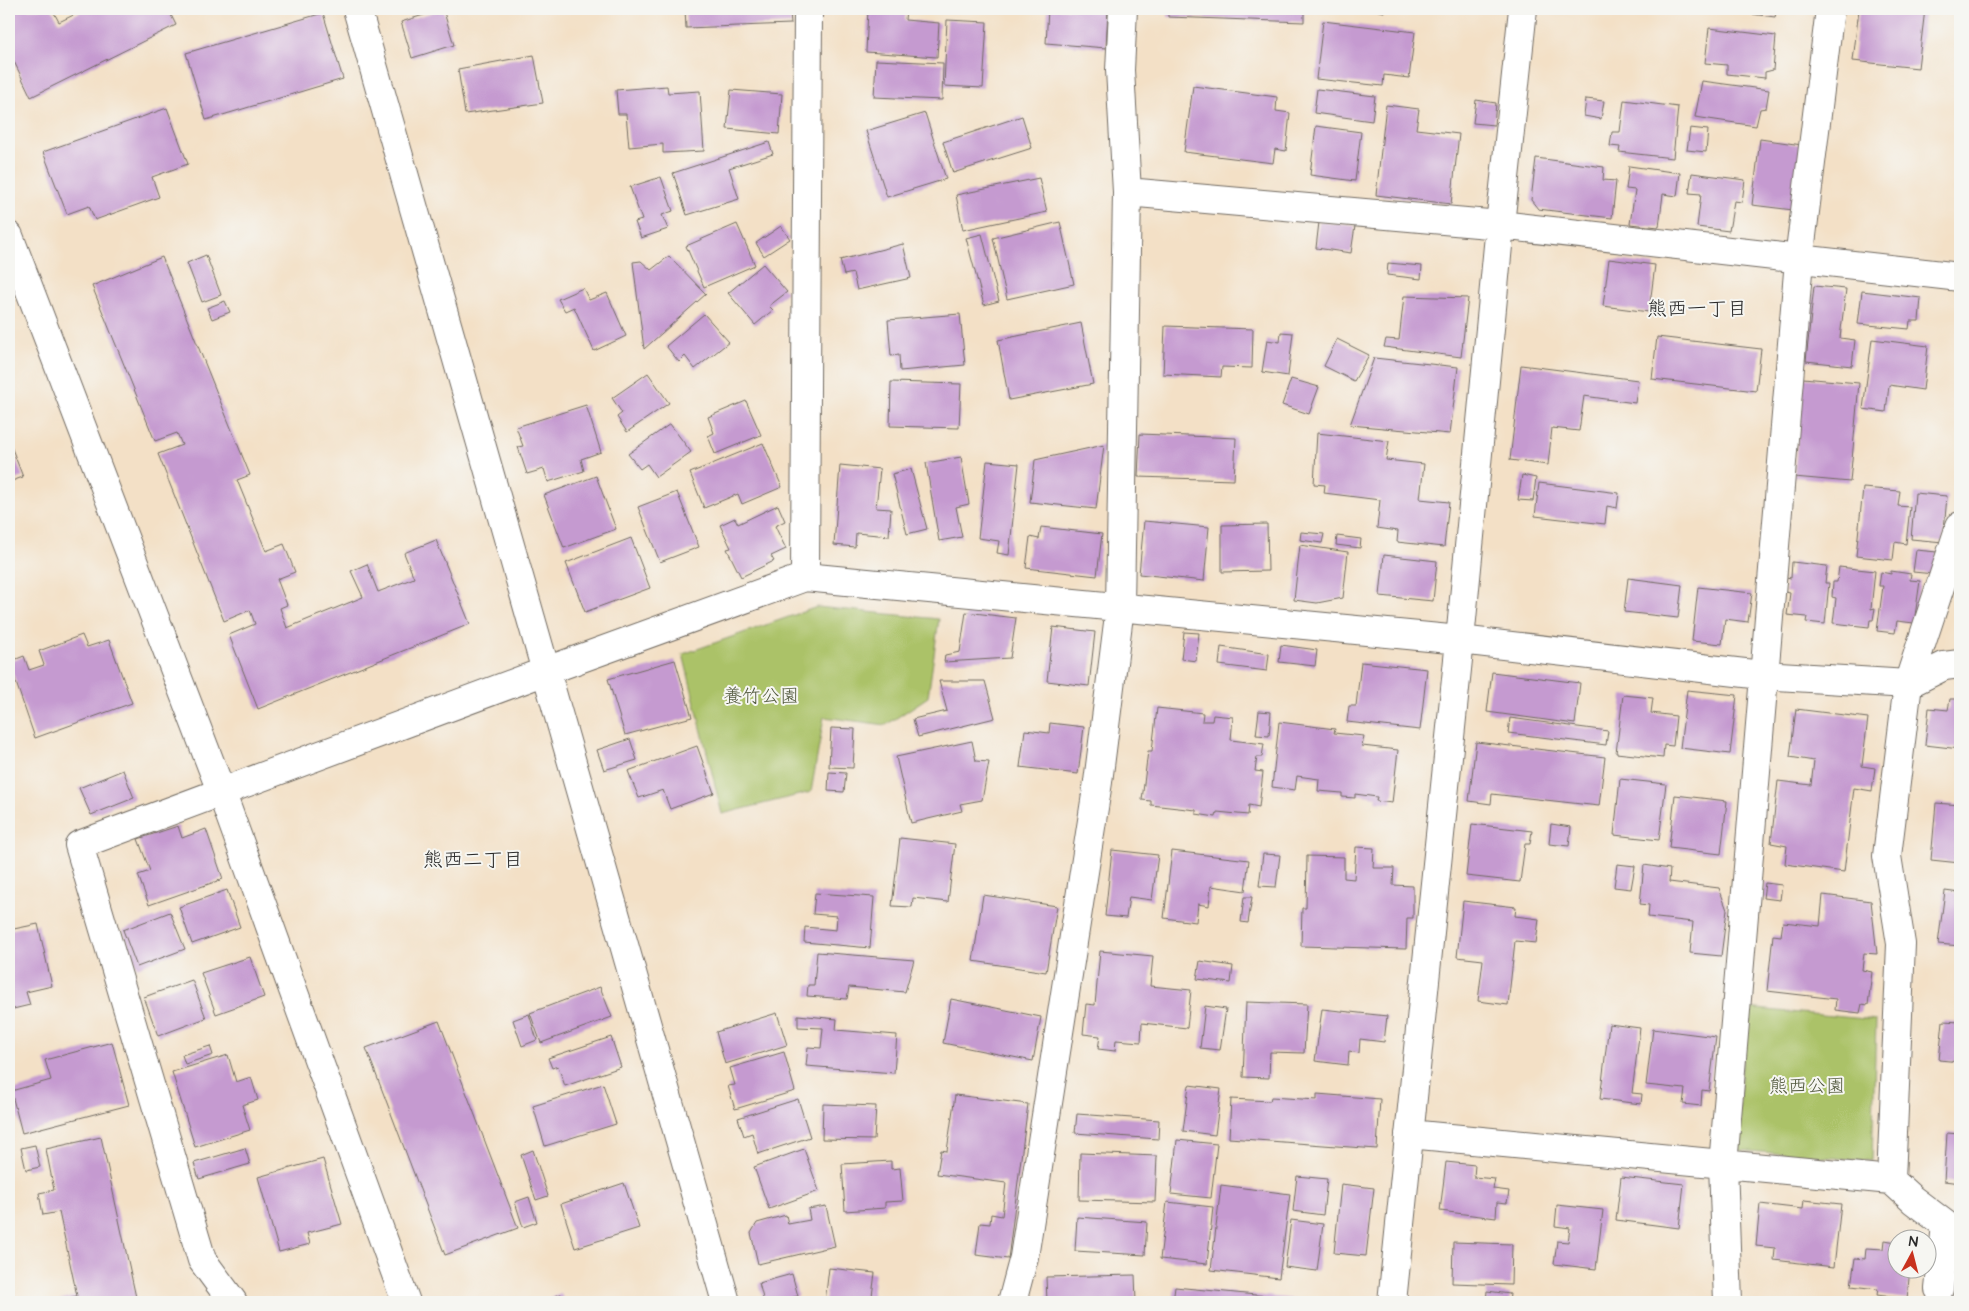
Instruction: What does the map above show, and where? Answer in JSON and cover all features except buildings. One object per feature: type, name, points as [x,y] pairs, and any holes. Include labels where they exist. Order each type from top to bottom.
[{"type":"street","points":[[358,9],[726,1302]]},
{"type":"street","points":[[805,578],[808,9]]},
{"type":"street","points":[[1012,1302],[1024,1257],[1098,782],[1120,607],[1128,192],[1120,70],[1123,9]]},
{"type":"street","points":[[1392,1302],[1523,9]]},
{"type":"street","points":[[1728,1302],[1723,1165],[1762,675],[1799,260],[1830,9]]},
{"type":"street","points":[[1128,192],[1500,225],[1960,277]]},
{"type":"street","points":[[9,236],[221,791],[406,1302]]},
{"type":"street","points":[[1891,1180],[1901,944],[1887,856],[1908,684],[1960,526]]},
{"type":"street","points":[[233,1302],[202,1260],[79,845],[221,791],[805,578],[1460,640],[1762,675],[1908,684],[1944,666],[1960,664]]},
{"type":"street","points":[[1409,1134],[1891,1180],[1913,1200],[1946,1225],[1939,1289]]},
{"type":"green space","name":"養竹公園","points":[[817,607],[939,619],[928,697],[886,725],[824,717],[811,792],[722,814],[683,654]]},
{"type":"green space","name":"熊西公園","points":[[1746,1008],[1876,1020],[1872,1161],[1736,1150]]},
{"type":"district","name":"熊西一丁目","points":[[1697,309]]},
{"type":"district","name":"熊西二丁目","points":[[473,860]]}]
